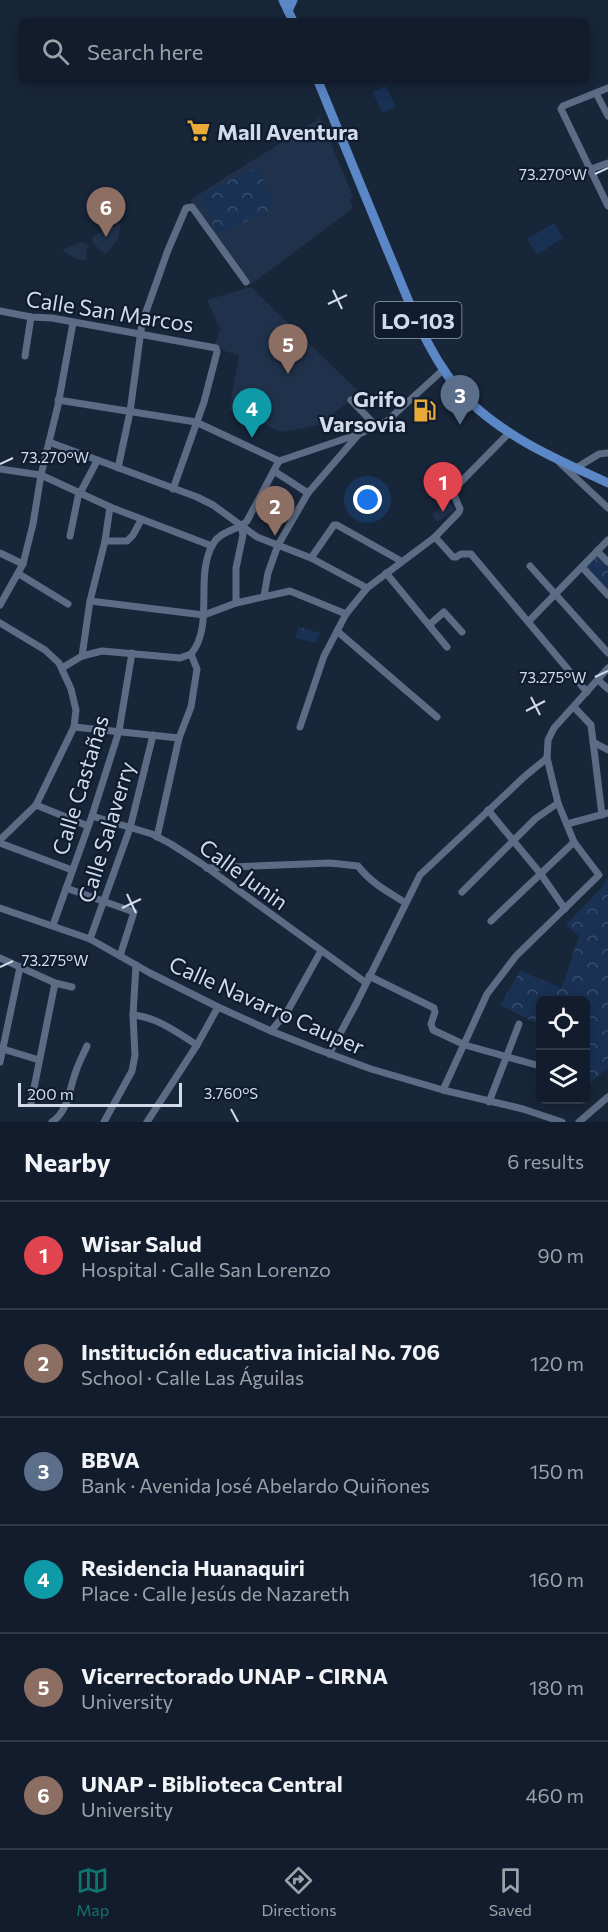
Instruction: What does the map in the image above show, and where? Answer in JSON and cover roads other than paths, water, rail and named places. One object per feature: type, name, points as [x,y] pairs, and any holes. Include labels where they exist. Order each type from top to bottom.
[{"type":"main road","points":[[283,0],[292,18]]},
{"type":"main road","points":[[288,11],[293,0]]},
{"type":"main road","name":"LO-103","points":[[319,84],[405,290],[428,342],[444,369],[468,400],[509,433],[528,445],[608,483]]},
{"type":"street","points":[[608,88],[563,106],[561,110],[608,206]]},
{"type":"street","points":[[596,93],[608,116]]},
{"type":"street","points":[[591,169],[608,163]]},
{"type":"street","points":[[118,468],[130,412],[142,323],[168,250],[186,208],[192,207],[246,282]]},
{"type":"street","name":"Calle San Marcos","points":[[0,311],[214,347],[217,349],[214,362],[204,402],[196,422]]},
{"type":"street","points":[[25,356],[31,316]]},
{"type":"street","points":[[0,605],[23,564],[73,323]]},
{"type":"street","points":[[58,400],[196,422],[279,461],[359,434],[387,421],[444,369]]},
{"type":"street","points":[[351,400],[376,427]]},
{"type":"street","points":[[173,489],[196,422]]},
{"type":"street","points":[[300,727],[324,656],[346,614],[367,588],[435,537],[460,511],[452,491],[509,433]]},
{"type":"street","points":[[264,596],[268,573],[278,545],[308,493],[359,434]]},
{"type":"street","points":[[49,442],[197,497],[213,505],[257,537],[311,558],[367,588]]},
{"type":"street","points":[[576,468],[599,454],[608,453]]},
{"type":"street","points":[[555,458],[608,508]]},
{"type":"street","points":[[69,536],[80,494],[98,461]]},
{"type":"street","points":[[62,668],[82,656],[102,651],[180,658],[190,654],[196,648],[204,615],[205,572],[212,546],[223,533],[241,527],[247,521],[279,461]]},
{"type":"street","points":[[0,469],[41,475],[141,520],[212,546]]},
{"type":"street","points":[[274,471],[308,493]]},
{"type":"street","points":[[82,656],[90,601],[111,507]]},
{"type":"street","points":[[105,541],[127,541],[141,520]]},
{"type":"street","points":[[311,558],[334,525],[337,525],[401,561]]},
{"type":"street","points":[[236,603],[237,568],[243,535],[241,527]]},
{"type":"street","points":[[435,537],[453,557],[471,554],[587,692]]},
{"type":"street","points":[[529,621],[608,540]]},
{"type":"street","points":[[597,551],[608,562]]},
{"type":"street","points":[[0,553],[23,564]]},
{"type":"street","points":[[530,566],[608,653]]},
{"type":"street","points":[[582,567],[608,595]]},
{"type":"street","points":[[386,573],[447,647]]},
{"type":"street","points":[[19,574],[68,604]]},
{"type":"street","points":[[90,601],[204,615],[236,603],[290,591],[346,614]]},
{"type":"street","points":[[429,625],[444,612],[462,632]]},
{"type":"street","points":[[0,623],[45,650],[54,658],[62,668],[71,689],[76,710],[74,727],[36,805],[0,841],[72,870]]},
{"type":"street","points":[[337,631],[437,717]]},
{"type":"street","name":"Calle Castañas","points":[[53,925],[92,816],[119,731],[132,653]]},
{"type":"street","points":[[157,837],[178,738],[191,707],[197,674],[196,664],[190,654]]},
{"type":"street","points":[[443,1090],[487,994],[516,956],[599,875],[574,842],[558,803],[547,758],[548,740],[551,734],[608,668]]},
{"type":"street","points":[[598,680],[608,689]]},
{"type":"street","points":[[567,824],[605,814],[591,725],[574,707]]},
{"type":"street","points":[[74,727],[178,738]]},
{"type":"street","name":"Calle Salaverry","points":[[90,939],[130,828],[153,735]]},
{"type":"street","points":[[593,742],[608,750]]},
{"type":"street","points":[[329,1054],[420,875],[547,758]]},
{"type":"street","points":[[462,892],[535,819],[558,803]]},
{"type":"street","points":[[36,805],[88,826]]},
{"type":"street","points":[[488,810],[540,873],[565,909]]},
{"type":"street","name":"Calle Junin","points":[[92,816],[157,837],[207,868],[321,951],[367,979],[434,1008],[431,1024],[433,1030],[465,1045]]},
{"type":"street","points":[[491,921],[574,842]]},
{"type":"street","points":[[207,868],[330,863],[358,866],[377,886],[406,903]]},
{"type":"street","points":[[66,888],[134,912],[120,956]]},
{"type":"street","name":"Calle Navarro Cauper","points":[[0,908],[90,939],[218,1007],[271,1031],[371,1070],[489,1102],[524,1109],[562,1122]]},
{"type":"street","points":[[271,1031],[287,1012],[321,951]]},
{"type":"street","points":[[0,958],[55,983],[72,987]]},
{"type":"street","points":[[104,1122],[132,1071],[137,1016],[136,965]]},
{"type":"street","points":[[0,1062],[1,1048],[20,967]]},
{"type":"street","points":[[31,1103],[55,983]]},
{"type":"street","points":[[147,1122],[197,1045],[218,1007]]},
{"type":"street","points":[[137,1016],[162,1023],[197,1045]]},
{"type":"street","points":[[489,1102],[519,1024]]},
{"type":"street","points":[[465,1045],[536,1065]]},
{"type":"street","points":[[52,1122],[65,1106],[75,1073],[87,1046]]},
{"type":"street","points":[[1,1048],[39,1060]]},
{"type":"street","points":[[579,1122],[608,1097]]},
{"type":"place","name":"Mall Aventura","points":[[199,131]]},
{"type":"place","name":"UNAP - Biblioteca Central","points":[[106,237]]},
{"type":"place","name":"Vicerrectorado UNAP - CIRNA","points":[[288,374]]},
{"type":"place","name":"Grifo Varsovia","points":[[424,411]]},
{"type":"place","name":"BBVA","points":[[460,425]]},
{"type":"place","name":"Residencia Huanaquiri","points":[[252,438]]},
{"type":"place","name":"Wisar Salud","points":[[443,512]]},
{"type":"place","name":"Institución educativa inicial No. 706","points":[[275,536]]}]
